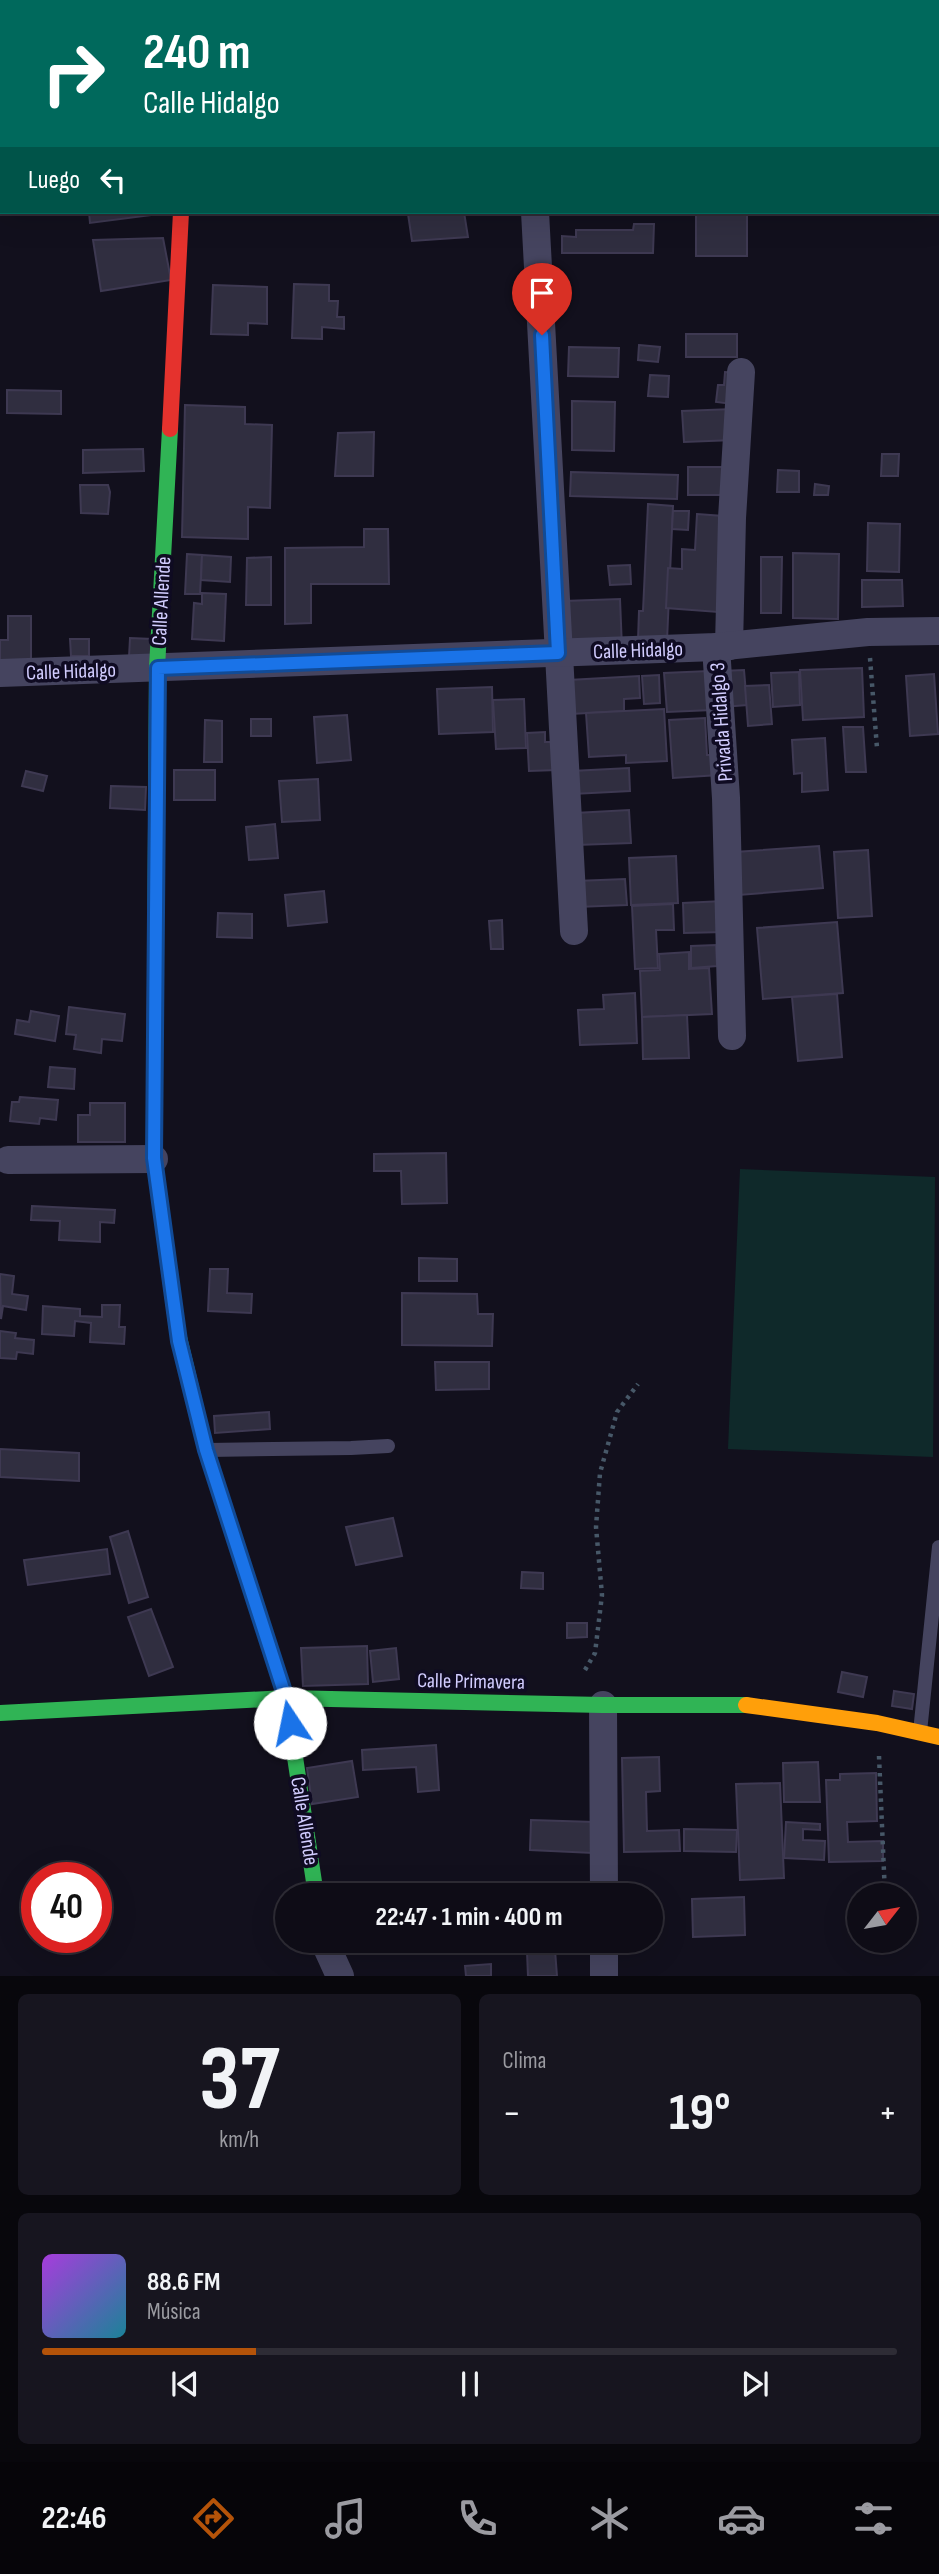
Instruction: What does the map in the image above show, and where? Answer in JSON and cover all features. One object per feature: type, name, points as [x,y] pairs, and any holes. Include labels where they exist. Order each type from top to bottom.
[{"type":"street","name":"Calle Allende","points":[[181,214],[158,668],[154,1158],[179,1341],[206,1450],[286,1698],[314,1883]]},
{"type":"street","points":[[536,214],[574,931]]},
{"type":"street","name":"Privada Hidalgo 3","points":[[733,1036],[722,646],[741,372]]},
{"type":"street","name":"Calle Hidalgo","points":[[0,673],[722,646],[868,632],[939,631]]},
{"type":"street","points":[[8,1160],[154,1158]]},
{"type":"street","name":"Calle Primavera","points":[[0,1713],[286,1698],[603,1705],[737,1704],[877,1723],[939,1737]]},
{"type":"street","points":[[603,1705],[604,1883]]},
{"type":"street","points":[[329,1953],[340,1976]]},
{"type":"street","points":[[604,1953],[604,1976]]},
{"type":"lane","points":[[206,1450],[388,1446]]},
{"type":"lane","points":[[920,1734],[939,1547]]},
{"type":"path","points":[[868,632],[877,748]]},
{"type":"path","points":[[579,1672],[585,1670],[595,1653],[597,1641],[601,1595],[596,1527],[600,1473],[617,1412],[638,1384]]},
{"type":"path","points":[[877,1723],[884,1883]]},
{"type":"green space","points":[[740,1169],[935,1177],[933,1457],[728,1449]]},
{"type":"building","points":[[89,214],[152,215],[90,223]]},
{"type":"building","points":[[408,214],[464,214],[468,237],[412,241]]},
{"type":"building","points":[[696,214],[747,214],[747,256],[696,256]]},
{"type":"building","points":[[634,224],[654,224],[653,253],[562,253],[562,236],[576,237],[576,230],[633,230]]},
{"type":"building","points":[[163,238],[171,280],[101,291],[93,240]]},
{"type":"building","points":[[294,284],[329,285],[329,301],[338,301],[337,317],[344,317],[344,329],[322,327],[322,339],[292,338]]},
{"type":"building","points":[[213,285],[267,287],[267,324],[248,323],[248,335],[211,334]]},
{"type":"building","points":[[686,334],[737,334],[737,357],[686,357]]},
{"type":"building","points":[[639,345],[660,347],[658,362],[638,360]]},
{"type":"building","points":[[569,347],[619,348],[618,377],[568,376]]},
{"type":"building","points":[[725,372],[734,373],[732,404],[716,402],[718,385],[724,385]]},
{"type":"building","points":[[650,375],[669,376],[668,397],[648,396]]},
{"type":"building","points":[[7,390],[61,391],[61,414],[7,413]]},
{"type":"building","points":[[572,401],[615,402],[614,451],[572,450]]},
{"type":"building","points":[[185,405],[245,407],[245,424],[272,425],[270,508],[248,507],[248,539],[182,537]]},
{"type":"building","points":[[733,409],[734,440],[684,442],[682,411]]},
{"type":"building","points":[[374,432],[373,476],[335,476],[338,433]]},
{"type":"building","points":[[143,449],[144,471],[83,473],[83,450]]},
{"type":"building","points":[[882,454],[899,454],[898,476],[881,476]]},
{"type":"building","points":[[688,467],[727,467],[727,495],[688,495]]},
{"type":"building","points":[[778,470],[799,471],[799,492],[777,492]]},
{"type":"building","points":[[571,472],[678,475],[677,499],[570,496]]},
{"type":"building","points":[[815,484],[829,486],[828,495],[814,495]]},
{"type":"building","points":[[80,485],[108,485],[108,514],[81,513]]},
{"type":"building","points":[[648,504],[673,506],[667,641],[638,640],[639,611],[643,611]]},
{"type":"building","points":[[673,511],[689,511],[688,530],[672,529]]},
{"type":"building","points":[[697,514],[723,516],[718,612],[666,608],[668,568],[682,569],[682,549],[695,550]]},
{"type":"building","points":[[868,523],[900,524],[899,572],[867,571]]},
{"type":"building","points":[[364,529],[388,529],[389,584],[311,584],[311,623],[285,624],[285,548],[364,547]]},
{"type":"building","points":[[793,553],[839,554],[838,619],[793,618]]},
{"type":"building","points":[[187,554],[202,555],[200,594],[185,594]]},
{"type":"building","points":[[202,555],[231,557],[230,582],[201,580]]},
{"type":"building","points":[[271,557],[271,605],[246,605],[247,558]]},
{"type":"building","points":[[761,557],[782,557],[781,613],[761,613]]},
{"type":"building","points":[[630,565],[631,584],[610,585],[608,566]]},
{"type":"building","points":[[862,580],[902,580],[903,606],[862,607]]},
{"type":"building","points":[[202,593],[226,594],[224,641],[192,639],[194,603],[202,604]]},
{"type":"building","points":[[620,599],[622,648],[566,650],[564,601]]},
{"type":"building","points":[[8,616],[31,616],[31,669],[0,664],[0,640],[8,640]]},
{"type":"building","points":[[130,638],[152,639],[151,658],[129,657]]},
{"type":"building","points":[[70,639],[89,639],[89,656],[71,656]]},
{"type":"building","points":[[862,668],[864,717],[803,720],[800,670]]},
{"type":"building","points":[[744,670],[747,705],[723,707],[721,671]]},
{"type":"building","points":[[709,671],[712,710],[667,712],[664,673]]},
{"type":"building","points":[[799,672],[800,705],[773,707],[771,673]]},
{"type":"building","points":[[934,674],[938,734],[910,736],[906,676]]},
{"type":"building","points":[[659,675],[660,703],[644,704],[642,676]]},
{"type":"building","points":[[639,676],[640,698],[624,699],[624,711],[571,714],[569,680]]},
{"type":"building","points":[[769,685],[772,724],[748,726],[745,686]]},
{"type":"building","points":[[492,687],[493,732],[439,734],[437,689]]},
{"type":"building","points":[[524,699],[526,748],[496,749],[493,700]]},
{"type":"building","points":[[664,709],[667,761],[626,763],[626,755],[589,757],[586,713]]},
{"type":"building","points":[[347,715],[351,760],[317,763],[314,717]]},
{"type":"building","points":[[705,718],[707,755],[718,755],[719,775],[673,778],[669,720]]},
{"type":"building","points":[[251,719],[271,719],[271,736],[251,736]]},
{"type":"building","points":[[205,720],[222,721],[222,762],[204,762]]},
{"type":"building","points":[[843,727],[863,727],[866,772],[846,772]]},
{"type":"building","points":[[545,732],[545,742],[555,742],[557,770],[529,771],[527,733]]},
{"type":"building","points":[[825,738],[828,790],[802,792],[802,773],[794,774],[792,740]]},
{"type":"building","points":[[629,768],[630,791],[573,794],[572,771]]},
{"type":"building","points":[[174,770],[215,770],[215,800],[174,800]]},
{"type":"building","points":[[26,771],[47,776],[43,791],[22,786]]},
{"type":"building","points":[[318,779],[320,820],[282,822],[279,781]]},
{"type":"building","points":[[111,786],[146,787],[145,810],[110,808]]},
{"type":"building","points":[[629,810],[631,843],[577,845],[575,813]]},
{"type":"building","points":[[275,824],[278,858],[249,860],[246,827]]},
{"type":"building","points":[[819,846],[823,888],[739,895],[735,852]]},
{"type":"building","points":[[868,850],[872,916],[838,918],[834,852]]},
{"type":"building","points":[[676,856],[678,903],[631,905],[629,858]]},
{"type":"building","points":[[625,879],[627,905],[577,907],[576,881]]},
{"type":"building","points":[[324,891],[327,922],[288,926],[285,895]]},
{"type":"building","points":[[723,901],[724,932],[684,933],[683,903]]},
{"type":"building","points":[[673,904],[674,930],[656,930],[658,968],[635,969],[632,906]]},
{"type":"building","points":[[218,913],[252,914],[252,938],[217,937]]},
{"type":"building","points":[[502,920],[503,949],[491,949],[489,921]]},
{"type":"building","points":[[837,922],[843,993],[763,999],[757,928]]},
{"type":"building","points":[[716,945],[717,966],[691,968],[691,946]]},
{"type":"building","points":[[689,952],[689,969],[709,968],[712,1014],[642,1017],[640,971],[660,970],[659,954]]},
{"type":"building","points":[[635,993],[637,1043],[580,1045],[578,1010],[604,1009],[603,995]]},
{"type":"building","points":[[837,994],[842,1057],[798,1061],[792,997]]},
{"type":"building","points":[[69,1007],[125,1014],[122,1041],[102,1039],[101,1053],[74,1049],[76,1035],[66,1034]]},
{"type":"building","points":[[31,1011],[59,1016],[55,1041],[15,1034],[17,1020],[29,1022]]},
{"type":"building","points":[[687,1015],[689,1058],[643,1059],[642,1017]]},
{"type":"building","points":[[50,1067],[75,1069],[74,1089],[48,1087]]},
{"type":"building","points":[[20,1097],[58,1100],[56,1120],[40,1118],[39,1124],[10,1121],[12,1102],[19,1102]]},
{"type":"building","points":[[90,1103],[125,1103],[125,1142],[78,1142],[78,1115],[90,1115]]},
{"type":"building","points":[[446,1153],[447,1203],[402,1204],[401,1171],[374,1171],[374,1154]]},
{"type":"building","points":[[32,1206],[115,1210],[114,1223],[100,1222],[100,1242],[59,1240],[60,1221],[31,1220]]},
{"type":"building","points":[[419,1258],[457,1259],[457,1281],[419,1281]]},
{"type":"building","points":[[210,1269],[228,1269],[227,1293],[252,1294],[251,1313],[208,1311]]},
{"type":"building","points":[[0,1274],[14,1276],[12,1294],[28,1296],[26,1310],[3,1306],[1,1319]]},
{"type":"building","points":[[402,1293],[477,1294],[478,1314],[493,1314],[492,1346],[402,1345]]},
{"type":"building","points":[[102,1305],[120,1305],[119,1327],[125,1327],[124,1344],[90,1342],[91,1323],[75,1321],[74,1336],[42,1334],[43,1306],[80,1309],[80,1316],[102,1317]]},
{"type":"building","points":[[0,1331],[16,1333],[15,1338],[34,1340],[33,1354],[17,1352],[16,1359],[0,1358]]},
{"type":"building","points":[[435,1362],[489,1362],[489,1389],[436,1390]]},
{"type":"building","points":[[269,1412],[270,1429],[215,1433],[214,1416]]},
{"type":"building","points":[[0,1449],[79,1453],[79,1481],[0,1477]]},
{"type":"building","points":[[393,1518],[402,1556],[356,1565],[346,1527]]},
{"type":"building","points":[[128,1531],[148,1597],[129,1603],[110,1537]]},
{"type":"building","points":[[107,1549],[110,1574],[28,1585],[24,1560]]},
{"type":"building","points":[[522,1572],[543,1573],[543,1589],[521,1588]]},
{"type":"building","points":[[151,1609],[173,1667],[149,1676],[128,1617]]},
{"type":"building","points":[[567,1623],[587,1623],[587,1637],[567,1638]]},
{"type":"building","points":[[367,1646],[368,1684],[303,1686],[301,1648]]},
{"type":"building","points":[[396,1648],[399,1679],[373,1682],[370,1651]]},
{"type":"building","points":[[842,1672],[867,1677],[863,1697],[838,1692]]},
{"type":"building","points":[[894,1691],[914,1694],[912,1709],[892,1706]]},
{"type":"building","points":[[436,1745],[439,1790],[418,1792],[416,1767],[363,1770],[362,1750]]},
{"type":"building","points":[[659,1757],[660,1791],[646,1792],[647,1831],[679,1830],[680,1851],[624,1852],[622,1758]]},
{"type":"building","points":[[352,1761],[358,1797],[312,1804],[307,1768]]},
{"type":"building","points":[[818,1762],[820,1802],[784,1802],[783,1763]]},
{"type":"building","points":[[876,1773],[877,1821],[847,1822],[848,1842],[883,1841],[883,1861],[829,1862],[826,1780],[840,1780],[840,1774]]},
{"type":"building","points":[[780,1783],[784,1878],[740,1880],[736,1784]]},
{"type":"building","points":[[531,1820],[594,1822],[593,1853],[530,1850]]},
{"type":"building","points":[[786,1822],[820,1824],[820,1830],[803,1829],[803,1840],[825,1841],[824,1860],[784,1858]]},
{"type":"building","points":[[684,1829],[737,1830],[736,1852],[684,1851]]},
{"type":"building","points":[[744,1897],[745,1935],[693,1937],[692,1899]]},
{"type":"building","points":[[527,1953],[555,1953],[557,1976],[528,1976]]},
{"type":"building","points":[[491,1964],[491,1976],[466,1976],[465,1966]]},
{"type":"traffic: fast","points":[[155,984],[157,668],[170,429]]},
{"type":"traffic: fast","points":[[177,1329],[206,1450],[286,1698],[314,1883]]},
{"type":"traffic: fast","points":[[0,1713],[286,1698],[603,1705],[746,1705]]},
{"type":"traffic: slow","points":[[746,1705],[877,1723],[939,1737]]},
{"type":"traffic: jam","points":[[170,429],[181,214]]},
{"type":"traffic: jam","points":[[155,984],[154,1159],[177,1329]]},
{"type":"route","points":[[290,1723],[286,1698],[206,1450],[179,1341],[154,1158],[158,668],[558,653],[542,335]]}]
